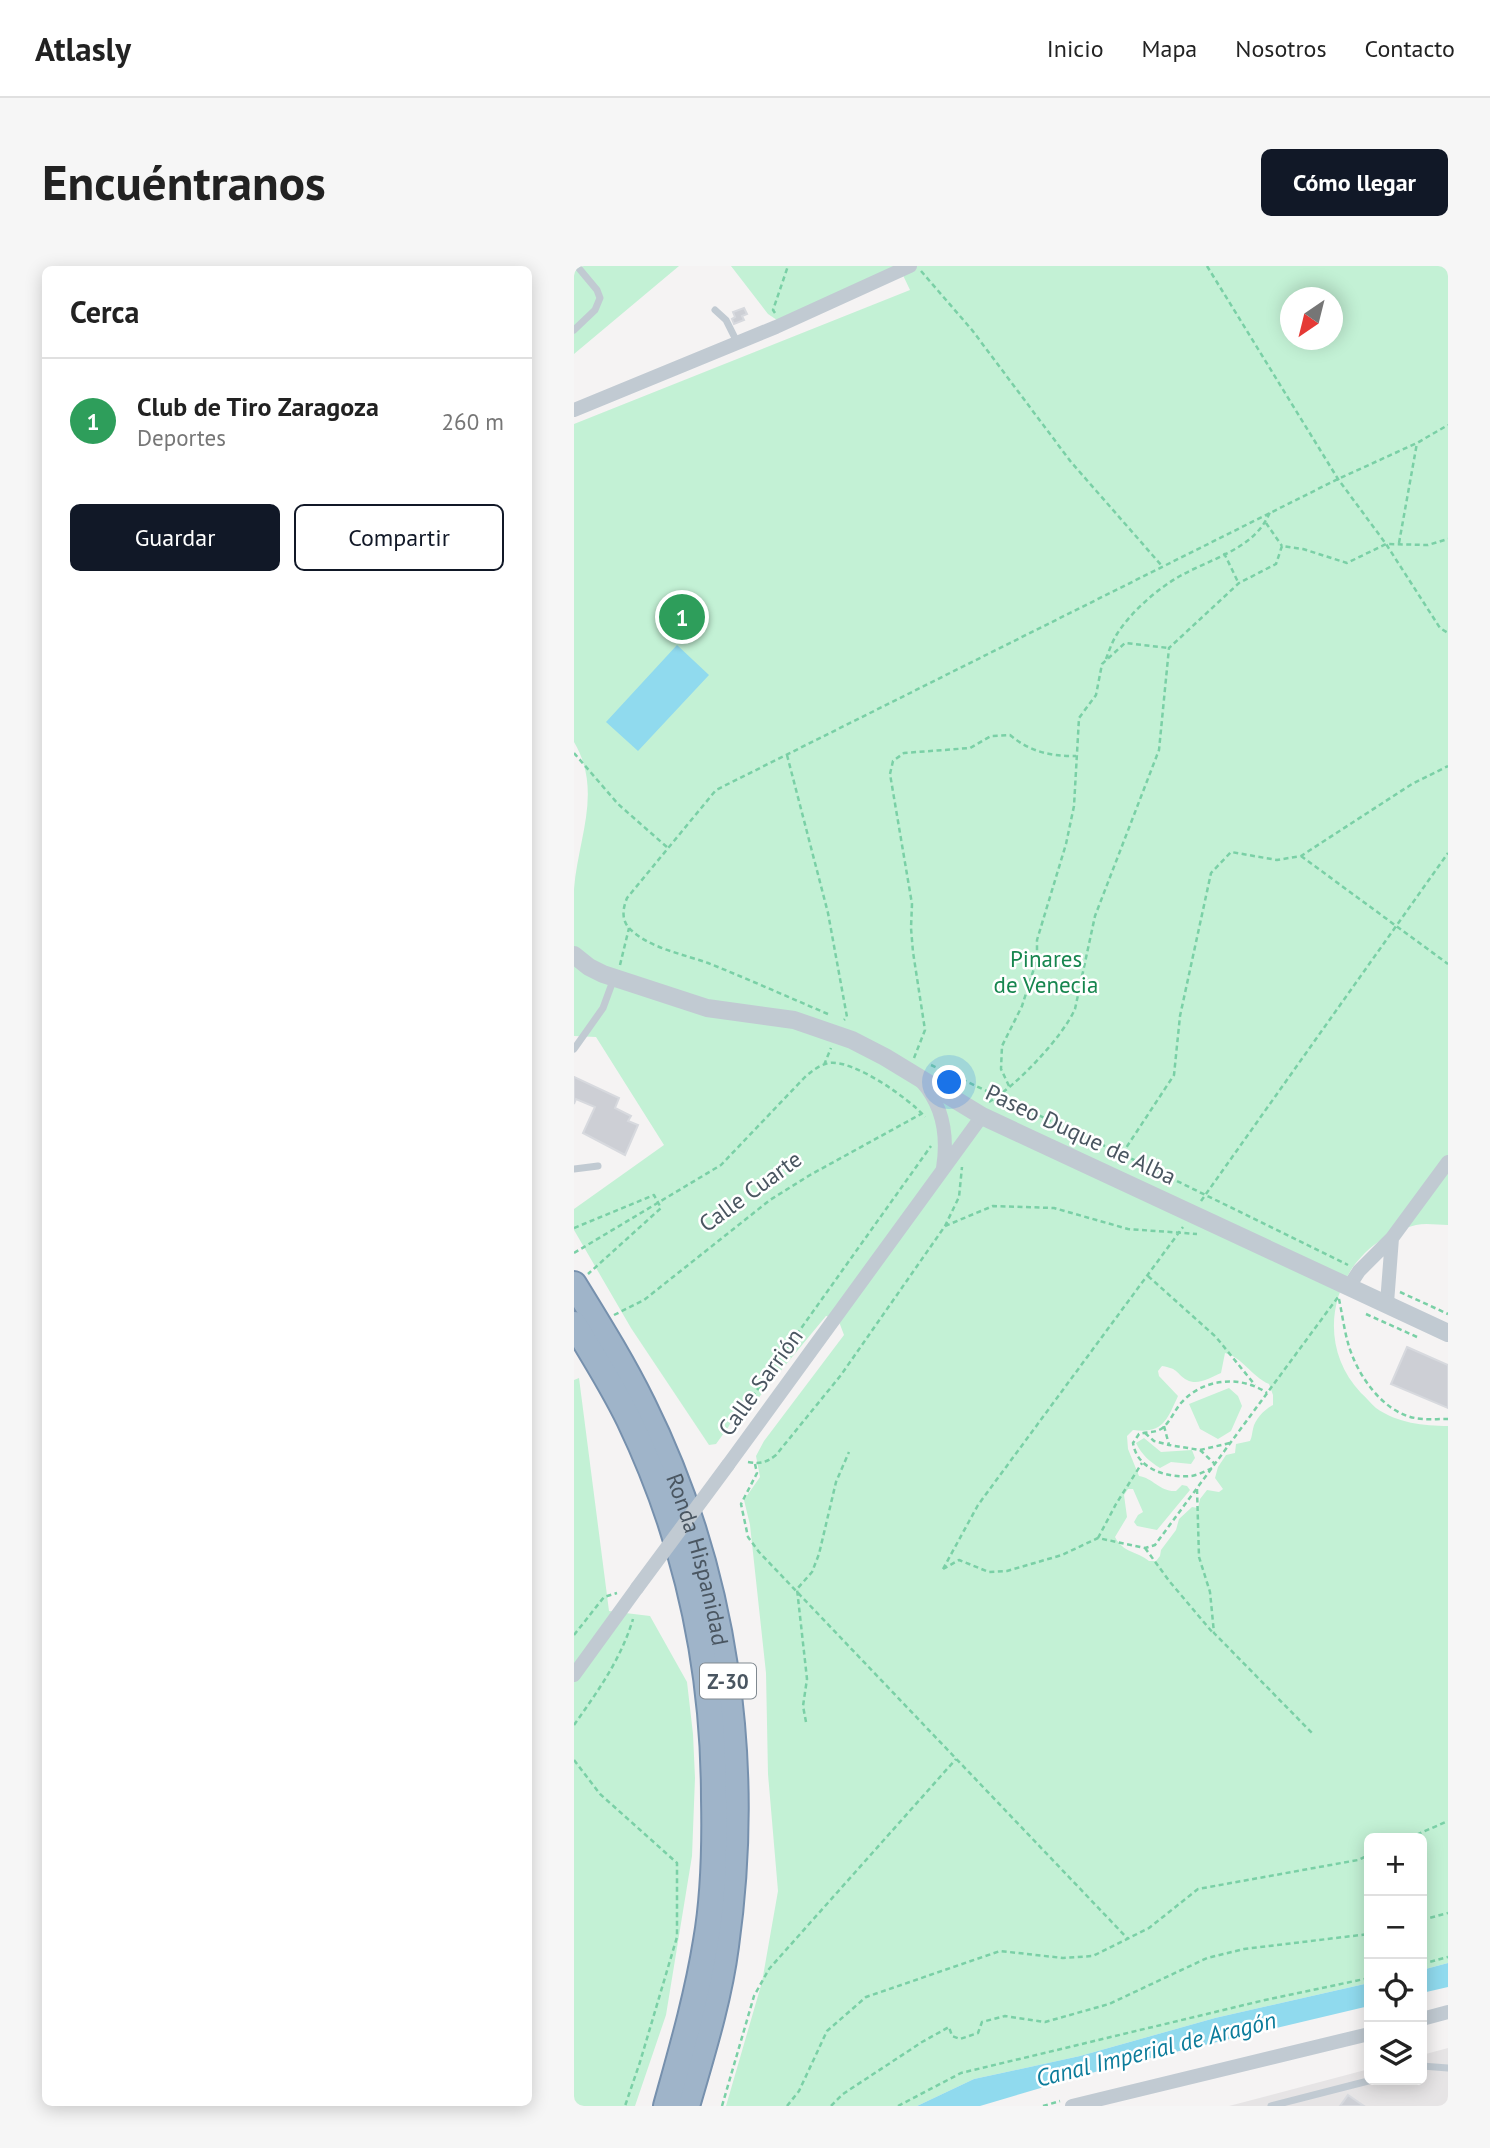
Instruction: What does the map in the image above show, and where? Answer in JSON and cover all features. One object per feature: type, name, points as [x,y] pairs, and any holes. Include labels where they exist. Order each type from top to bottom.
[{"type":"highway","name":"Ronda Hispanidad","points":[[580,1280],[588,1330],[666,1509],[689,1584],[709,1688],[715,1850],[709,1919],[693,2005],[666,2106]]},
{"type":"highway","name":"Ronda Hispanidad","points":[[588,1330],[642,1402],[678,1485],[706,1569],[722,1637],[729,1684],[735,1792],[732,1899],[721,1977],[687,2106]]},
{"type":"street","points":[[574,410],[783,324],[910,266]]},
{"type":"street","name":"Paseo Duque de Alba","points":[[574,955],[589,967],[616,979],[707,1008],[794,1020],[866,1046],[978,1114],[1192,1213],[1355,1278],[1388,1295],[1448,1333]]},
{"type":"street","points":[[919,1078],[938,1107],[944,1135],[943,1171]]},
{"type":"street","name":"Calle Sarrión","points":[[574,1675],[630,1590],[735,1464],[964,1141],[978,1114]]},
{"type":"street","points":[[1355,1278],[1392,1238],[1448,1162]]},
{"type":"street","points":[[1388,1295],[1392,1238]]},
{"type":"street","points":[[1427,2018],[1448,2012]]},
{"type":"street","points":[[1072,2106],[1364,2035]]},
{"type":"lane","points":[[574,330],[595,310],[600,298],[597,290],[577,266]]},
{"type":"lane","points":[[715,310],[726,320],[737,343]]},
{"type":"lane","points":[[574,1049],[603,1008],[616,979]]},
{"type":"lane","points":[[574,1169],[598,1166]]},
{"type":"lane","points":[[1427,2066],[1448,2068]]},
{"type":"lane","points":[[1270,2106],[1364,2082]]},
{"type":"path","points":[[783,324],[773,310],[788,266]]},
{"type":"path","points":[[916,266],[972,330],[1071,462],[1162,566]]},
{"type":"path","points":[[1207,266],[1338,479],[1386,544],[1440,628],[1448,633]]},
{"type":"path","points":[[616,979],[629,928],[623,914],[627,898],[716,790],[1270,512],[1417,443],[1448,425]]},
{"type":"path","points":[[1399,543],[1417,443]]},
{"type":"path","points":[[1009,1086],[1001,1069],[1002,1046],[1022,1006],[1037,959],[1037,940],[1066,844],[1074,806],[1079,718],[1096,695],[1102,664],[1116,635],[1143,604],[1179,577],[1246,544],[1266,523],[1270,512]]},
{"type":"path","points":[[1266,523],[1282,546],[1303,549],[1347,563],[1386,544],[1428,545],[1448,539]]},
{"type":"path","points":[[978,1114],[1056,1039],[1069,1023],[1075,1009],[1095,916],[1158,750],[1169,648],[1239,583],[1276,564],[1282,546]]},
{"type":"path","points":[[1224,553],[1239,583]]},
{"type":"path","points":[[1104,662],[1125,643],[1169,648]]},
{"type":"path","points":[[914,1058],[925,1030],[913,952],[912,904],[890,774],[893,761],[904,753],[970,748],[991,736],[1010,735],[1025,747],[1059,756],[1076,756]]},
{"type":"path","points":[[574,753],[618,804],[668,848]]},
{"type":"path","points":[[786,754],[828,913],[847,1017],[824,1065]]},
{"type":"path","points":[[1122,1154],[1174,1075],[1180,1016],[1211,873],[1231,852],[1277,860],[1301,856],[1412,783],[1448,766]]},
{"type":"path","points":[[1142,1462],[1098,1538],[1062,1555],[1007,1571],[989,1572],[959,1560],[943,1569],[978,1505],[1179,1233],[1448,852]]},
{"type":"path","points":[[1301,856],[1448,964]]},
{"type":"path","points":[[574,1254],[721,1165],[805,1077],[824,1065],[837,1063],[874,1079],[908,1100],[944,1135],[924,1154],[740,1413],[730,1439]]},
{"type":"path","points":[[999,1096],[1205,1195],[1355,1278]]},
{"type":"path","name":"Calle Cuarte","points":[[588,1330],[644,1300],[771,1200],[810,1175],[922,1114]]},
{"type":"path","points":[[735,1464],[766,1462],[776,1455],[841,1376],[945,1226],[959,1197],[964,1141]]},
{"type":"path","points":[[574,1228],[654,1195],[661,1208],[580,1280]]},
{"type":"path","points":[[945,1226],[993,1206],[1054,1208],[1128,1229],[1204,1234]]},
{"type":"path","points":[[1148,1276],[1216,1337],[1255,1385],[1267,1393]]},
{"type":"path","points":[[1388,1295],[1448,1314]]},
{"type":"path","points":[[1098,1538],[1145,1548],[1155,1545],[1339,1296],[1348,1343],[1366,1381],[1374,1391],[1398,1413],[1414,1418],[1448,1419]]},
{"type":"path","points":[[1212,1468],[1193,1476],[1161,1474],[1142,1462],[1133,1443],[1139,1434],[1156,1431],[1164,1426],[1182,1402],[1207,1385],[1235,1381],[1255,1385]]},
{"type":"path","points":[[1164,1426],[1170,1445]]},
{"type":"path","points":[[1145,1433],[1154,1441],[1200,1450],[1231,1443]]},
{"type":"path","points":[[1200,1450],[1215,1464]]},
{"type":"path","points":[[806,1723],[803,1706],[807,1679],[797,1589],[812,1572],[819,1554],[836,1482],[849,1452]]},
{"type":"path","points":[[755,1464],[757,1473],[741,1504],[748,1537],[759,1552],[1128,1939]]},
{"type":"path","points":[[1197,1489],[1199,1557],[1210,1592],[1214,1633]]},
{"type":"path","points":[[1145,1548],[1214,1633],[1312,1733]]},
{"type":"path","points":[[574,1635],[604,1597],[630,1590]]},
{"type":"path","points":[[574,1725],[621,1653],[634,1617]]},
{"type":"path","points":[[722,2106],[754,1996],[769,1969],[956,1759]]},
{"type":"path","points":[[574,1760],[600,1794],[677,1863],[677,1937],[625,2106]]},
{"type":"path","points":[[1420,1833],[1448,1821]]},
{"type":"path","points":[[787,2106],[799,2091],[827,2031],[866,1997],[1000,1951],[1063,1958],[1093,1956],[1149,1928],[1198,1889],[1364,1857]]},
{"type":"path","points":[[1427,1919],[1448,1913]]},
{"type":"path","points":[[831,2106],[843,2094],[949,2027],[952,2036],[960,2039],[978,2033],[982,2022],[1004,2016],[1045,2022],[1109,2004],[1207,1958],[1244,1949],[1364,1935]]},
{"type":"path","points":[[1427,1962],[1448,1956]]},
{"type":"path","points":[[898,2106],[961,2073],[1239,2006],[1364,1979]]},
{"type":"shaded area","points":[[1448,2048],[1448,2106],[1229,2106],[1364,2070],[1364,2085],[1427,2085],[1427,2054]]},
{"type":"green space","points":[[574,266],[679,266],[574,354]]},
{"type":"green space","name":"Pinares de Venecia","points":[[731,266],[1448,266],[1448,1225],[1416,1225],[1390,1235],[1368,1251],[1351,1271],[1339,1294],[1334,1319],[1336,1344],[1344,1370],[1374,1406],[1402,1420],[1448,1426],[1448,1963],[1427,1969],[1427,1833],[1364,1833],[1364,1984],[1215,2018],[1080,2056],[974,2079],[917,2106],[726,2106],[762,1982],[778,1891],[768,1774],[766,1673],[750,1525],[744,1500],[760,1477],[756,1456],[764,1441],[844,1335],[838,1319],[826,1316],[746,1413],[737,1408],[729,1426],[716,1444],[709,1445],[631,1328],[574,1230],[574,1209],[664,1145],[596,1037],[574,1036],[574,889],[588,797],[587,778],[574,742],[574,424],[910,290],[901,271],[783,324],[768,314]],"holes":[[[1225,1353],[1269,1384],[1273,1405],[1258,1418],[1250,1441],[1236,1444],[1235,1453],[1226,1455],[1218,1467],[1215,1478],[1223,1489],[1219,1492],[1207,1490],[1200,1499],[1198,1508],[1192,1507],[1179,1519],[1176,1530],[1156,1561],[1149,1561],[1126,1549],[1115,1537],[1127,1517],[1124,1495],[1128,1489],[1133,1489],[1143,1512],[1134,1522],[1137,1526],[1157,1530],[1190,1490],[1182,1485],[1176,1491],[1170,1491],[1139,1476],[1128,1449],[1127,1436],[1133,1430],[1143,1431],[1158,1427],[1171,1412],[1178,1396],[1159,1376],[1158,1371],[1162,1366],[1175,1370],[1191,1382],[1200,1381],[1221,1373]]]},
{"type":"green space","points":[[579,1378],[609,1611],[650,1616],[687,1682],[693,1734],[695,1778],[692,1856],[666,2015],[635,2106],[574,2106],[574,1380]]},
{"type":"green space","points":[[1229,1388],[1238,1396],[1242,1406],[1231,1431],[1218,1439],[1200,1429],[1189,1404]]},
{"type":"green space","points":[[1144,1438],[1161,1452],[1192,1450],[1195,1458],[1191,1464],[1171,1462],[1160,1468],[1146,1457],[1136,1443]]},
{"type":"water","points":[[677,645],[709,675],[638,751],[606,722]]},
{"type":"water","points":[[1448,1963],[1448,1987],[1427,1992],[1427,1969]]},
{"type":"water","name":"Canal Imperial de Aragón","points":[[1364,1984],[1364,2007],[1112,2067],[980,2106],[917,2106],[974,2079],[1080,2056],[1215,2018]]},
{"type":"building","points":[[744,308],[747,314],[742,316],[744,320],[734,324],[733,312]]},
{"type":"building","points":[[574,1077],[619,1098],[615,1108],[631,1116],[628,1121],[638,1125],[625,1155],[583,1133],[595,1107],[576,1099],[574,1104]]},
{"type":"building","points":[[1407,1347],[1448,1365],[1448,1408],[1391,1384]]},
{"type":"building","points":[[1348,2095],[1364,2106],[1340,2106]]},
{"type":"place","name":"Club de Tiro Zaragoza","points":[[682,617]]}]
